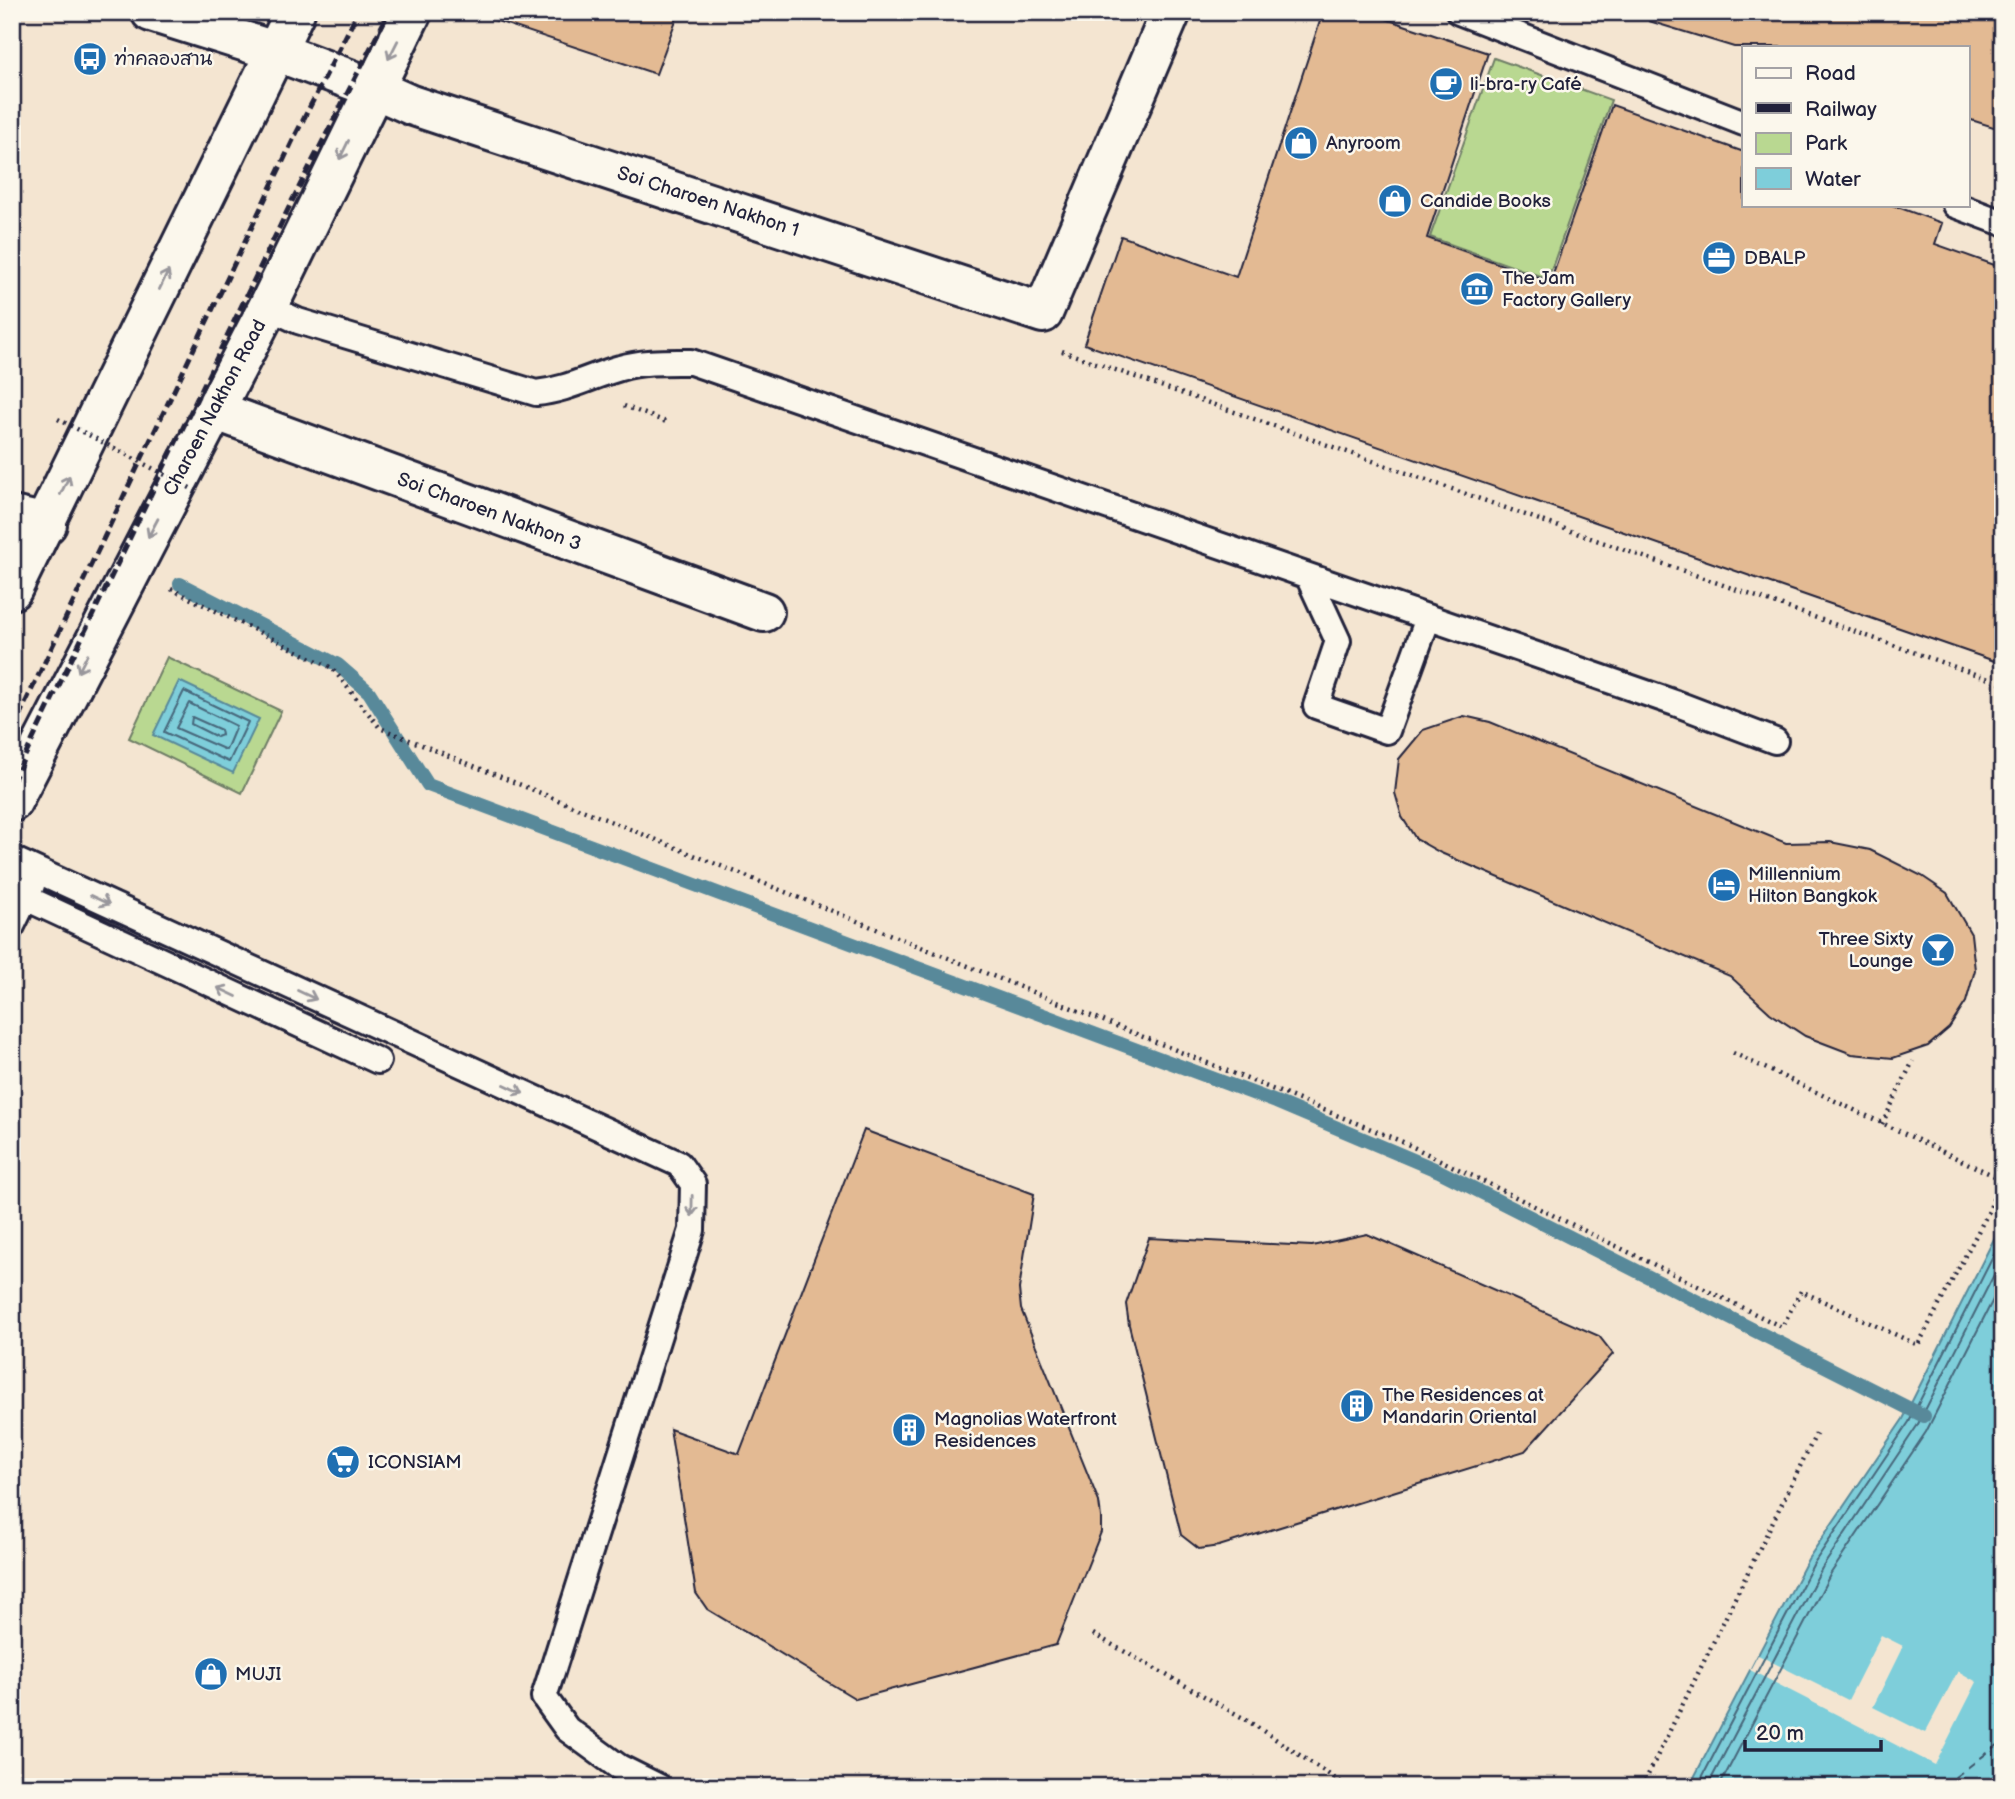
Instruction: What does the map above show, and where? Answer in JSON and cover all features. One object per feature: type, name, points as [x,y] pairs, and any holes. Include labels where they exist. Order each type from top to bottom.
[{"type":"street","name":"Soi Charoen Nakhon 1","points":[[151,12],[275,51],[411,105],[1043,313]]},
{"type":"street","points":[[12,590],[30,520],[295,12]]},
{"type":"street","name":"Charoen Nakhon Road","points":[[12,802],[268,307],[412,12]]},
{"type":"street","points":[[1043,313],[1171,12]]},
{"type":"street","name":"Soi Charoen Nakhon 3","points":[[214,410],[765,612]]},
{"type":"lane","points":[[1459,12],[1742,122]]},
{"type":"lane","points":[[1958,206],[2003,223]]},
{"type":"lane","points":[[268,307],[298,321],[537,393],[561,390],[619,368],[646,362],[691,362],[1774,741]]},
{"type":"lane","points":[[1308,576],[1338,641],[1316,706],[1387,731],[1428,618]]},
{"type":"lane","points":[[12,859],[679,1164],[693,1184],[692,1230],[544,1697],[567,1729],[619,1767],[659,1787]]},
{"type":"lane","points":[[12,926],[38,871]]},
{"type":"lane","points":[[26,898],[378,1061]]},
{"type":"path","points":[[1043,313],[1064,354],[2003,684]]},
{"type":"path","points":[[639,414],[666,422]]},
{"type":"path","points":[[58,419],[196,491]]},
{"type":"path","points":[[164,585],[332,668],[380,728],[1403,1142],[1782,1326],[1801,1291],[1918,1345],[1989,1211],[2002,1176],[1882,1124],[1733,1053]]},
{"type":"path","points":[[1882,1124],[1913,1061]]},
{"type":"path","points":[[1642,1787],[1817,1433]]},
{"type":"path","points":[[1093,1634],[1245,1720],[1348,1787]]},
{"type":"green space","points":[[1494,58],[1611,100],[1548,279],[1430,237]]},
{"type":"green space","points":[[167,657],[281,711],[242,793],[129,738]]},
{"type":"water","points":[[179,681],[259,719],[233,773],[153,735]]},
{"type":"water","points":[[2003,1221],[2003,1787],[1689,1787],[1808,1559],[1903,1419]]},
{"type":"pier","points":[[1881,1635],[1903,1646],[1873,1707],[1925,1733],[1958,1671],[1977,1682],[1935,1765],[1750,1670],[1758,1655],[1848,1700]]},
{"type":"building","points":[[492,12],[679,12],[656,74],[491,19]]},
{"type":"building","points":[[1323,12],[1365,12],[1488,53],[1427,238],[1550,282],[1612,105],[1742,151],[1742,206],[1895,206],[1942,223],[1935,244],[2003,268],[2003,664],[1084,344],[1121,236],[1236,277]]},
{"type":"building","points":[[1650,12],[2003,12],[2003,130],[1969,119],[1969,46],[1734,47],[1649,21]]},
{"type":"building","name":"Millennium Hilton Bangkok","points":[[1464,716],[1490,722],[1786,843],[1830,842],[1870,850],[1922,876],[1947,893],[1971,934],[1975,970],[1966,1002],[1949,1028],[1928,1046],[1893,1058],[1852,1054],[1805,1036],[1770,1013],[1730,976],[1441,853],[1416,839],[1402,817],[1395,793],[1399,759],[1423,730]]},
{"type":"building","name":"Magnolias Waterfront Residences","points":[[864,1130],[1034,1194],[1019,1289],[1021,1309],[1099,1502],[1101,1532],[1056,1645],[856,1699],[707,1609],[696,1593],[670,1429],[739,1454]]},
{"type":"building","name":"The Residences at Mandarin Oriental","points":[[1367,1234],[1599,1336],[1613,1354],[1525,1451],[1219,1546],[1199,1549],[1181,1535],[1129,1325],[1126,1304],[1149,1238],[1312,1246]]},
{"type":"waterway","points":[[180,584],[338,665],[369,692],[428,785],[1276,1102],[1439,1171],[1924,1416]]},
{"type":"ferry route","points":[[1942,1787],[2003,1741]]},
{"type":"railway","points":[[12,731],[295,136],[358,12]]},
{"type":"railway","points":[[12,783],[292,201],[389,12]]},
{"type":"place","name":"ท่าคลองสาน","points":[[90,59]]},
{"type":"place","name":"li-bra-ry Café","points":[[1446,84]]},
{"type":"place","name":"Anyroom","points":[[1301,143]]},
{"type":"place","name":"Candide Books","points":[[1395,201]]},
{"type":"place","name":"DBALP","points":[[1719,258]]},
{"type":"place","name":"The Jam Factory Gallery","points":[[1477,289]]},
{"type":"place","name":"Millennium Hilton Bangkok","points":[[1724,885]]},
{"type":"place","name":"Three Sixty Lounge","points":[[1938,950]]},
{"type":"place","name":"The Residences at Mandarin Oriental","points":[[1357,1406]]},
{"type":"place","name":"Magnolias Waterfront Residences","points":[[909,1430]]},
{"type":"place","name":"ICONSIAM","points":[[343,1462]]},
{"type":"place","name":"MUJI","points":[[211,1674]]}]
